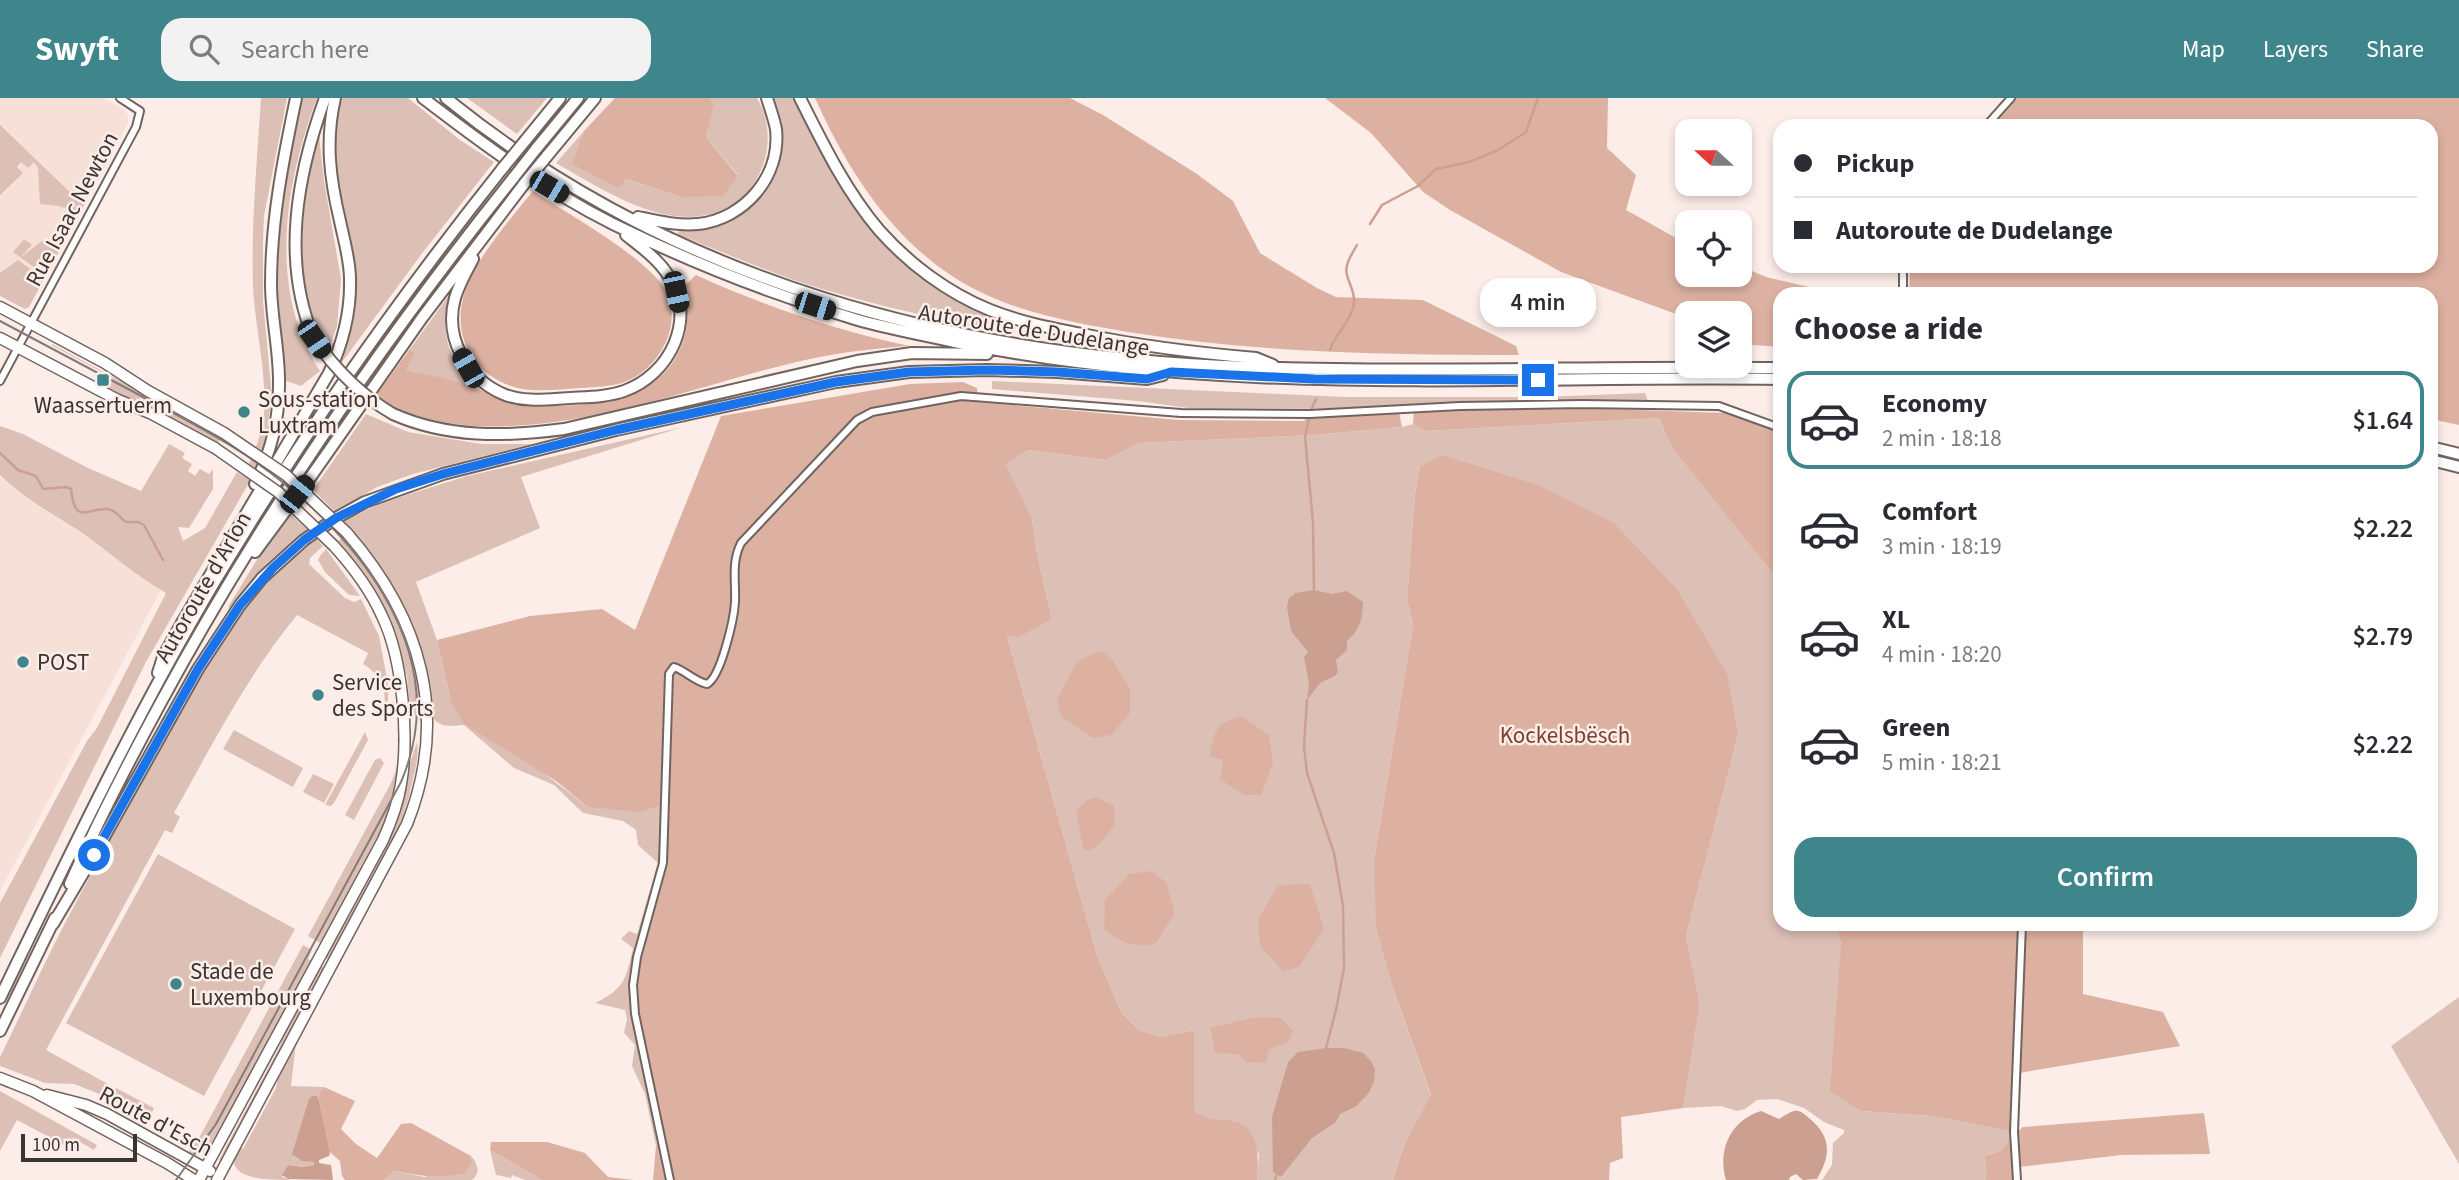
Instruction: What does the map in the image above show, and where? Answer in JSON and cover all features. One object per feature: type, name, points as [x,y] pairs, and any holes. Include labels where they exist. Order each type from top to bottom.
[{"type":"highway","points":[[231,538],[238,516],[267,457],[278,412],[279,384],[271,286],[272,233],[279,180],[296,98]]},
{"type":"highway","points":[[325,98],[304,170],[295,236],[300,299],[314,339],[332,363],[352,385],[393,414],[411,422],[455,432],[520,435],[564,429],[804,373],[912,353],[957,352],[1077,363]]},
{"type":"highway","points":[[152,693],[163,657],[337,355],[348,318],[350,278],[329,166],[328,142],[335,98]]},
{"type":"highway","name":"Autoroute de Dudelange","points":[[423,98],[502,158],[610,223],[722,274],[861,321],[988,348],[1077,363],[1289,379],[1773,379]]},
{"type":"highway","name":"Autoroute de Dudelange","points":[[446,98],[554,176],[697,252],[803,293],[901,321],[1025,346],[1198,363],[1403,370],[1773,368]]},
{"type":"highway","name":"Autoroute d'Arlon","points":[[0,998],[152,693],[214,583],[297,449],[385,321],[560,98]]},
{"type":"highway","name":"Autoroute d'Arlon","points":[[0,1031],[84,852],[141,740],[225,589],[309,455],[396,329],[513,177],[578,98]]},
{"type":"highway","points":[[141,740],[268,533],[496,219],[595,98]]},
{"type":"highway","points":[[580,116],[601,98]]},
{"type":"highway","points":[[618,212],[662,222],[697,224],[730,215],[744,205],[758,192],[769,174],[775,153],[776,131],[767,98]]},
{"type":"highway","points":[[800,98],[837,170],[879,229],[925,273],[951,290],[989,310],[1042,326],[1140,345],[1256,358],[1279,367]]},
{"type":"highway","points":[[496,219],[460,284],[455,299],[453,330],[459,352],[468,368],[484,383],[504,394],[525,399],[597,396],[623,392],[652,376],[673,348],[680,314],[673,283],[668,274],[642,248],[610,223]]},
{"type":"highway","points":[[52,923],[94,855],[198,669],[240,605],[269,571],[304,540],[365,502],[443,474],[616,430],[836,382],[909,372],[961,370],[1058,372],[1147,379],[1171,372]]},
{"type":"highway","points":[[2438,449],[2459,454]]},
{"type":"highway","points":[[2438,462],[2459,467]]},
{"type":"main road","points":[[0,307],[105,363],[148,391],[224,433],[285,475],[347,533],[380,575],[411,635],[425,697],[427,737],[424,768],[414,805],[407,824],[218,1178]]},
{"type":"main road","points":[[0,338],[215,448],[278,492],[352,566],[372,595],[392,641],[399,674],[404,753],[401,784],[392,818],[383,840],[197,1180]]},
{"type":"main road","name":"Route d'Esch","points":[[0,1078],[33,1091],[86,1105],[205,1168],[218,1178]]},
{"type":"main road","name":"Route d'Esch","points":[[33,1091],[197,1180]]},
{"type":"street","name":"Rue Isaac Newton","points":[[0,381],[136,127],[140,111],[120,98]]},
{"type":"street","points":[[1992,119],[2011,98]]},
{"type":"street","points":[[670,1180],[635,1014],[633,985],[637,957],[663,863],[668,674],[674,667],[699,682],[707,684],[713,681],[735,604],[735,554],[741,543],[857,420],[872,412],[961,396],[1181,413],[1310,414],[1581,404],[1719,406],[1773,425]]},
{"type":"street","points":[[2017,1180],[2014,1132],[2022,931]]},
{"type":"shaded area","points":[[0,98],[103,98],[123,109],[128,115],[128,123],[29,307],[25,309],[0,296]]},
{"type":"shaded area","points":[[261,98],[287,98],[264,216],[263,300],[272,398],[263,450],[250,481],[146,662],[0,958],[0,903],[87,741],[97,728],[166,593],[133,572],[81,532],[29,499],[0,475],[0,426],[23,434],[88,468],[141,491],[169,444],[185,453],[182,458],[192,464],[188,471],[195,476],[200,469],[209,474],[213,469],[213,489],[189,528],[178,527],[183,541],[205,528],[237,472],[243,476],[263,423],[264,383],[253,286]]},
{"type":"shaded area","points":[[302,98],[317,98],[297,165],[290,200],[287,271],[303,340],[320,371],[301,386],[284,380],[278,296],[278,250],[287,170]]},
{"type":"shaded area","points":[[341,98],[408,98],[460,140],[494,162],[423,252],[340,365],[349,339],[356,299],[353,249],[338,189],[334,155]]},
{"type":"shaded area","points":[[467,98],[547,98],[517,134]]},
{"type":"shaded area","points":[[709,98],[757,98],[765,115],[768,134],[764,161],[753,184],[735,203],[713,213],[690,217],[667,215],[643,208],[597,187],[556,163],[584,131],[573,164],[619,189],[626,179],[681,197],[738,175],[706,137],[713,105]]},
{"type":"shaded area","points":[[773,98],[794,98],[839,181],[857,208],[898,255],[948,294],[1016,325],[1014,334],[893,308],[822,289],[677,234],[680,230],[707,228],[730,220],[749,208],[764,191],[775,171],[780,148],[779,124]]},
{"type":"shaded area","points":[[0,125],[76,198],[85,203],[80,213],[59,206],[40,204],[38,168],[34,162],[28,168],[21,162],[17,167],[23,173],[0,195]]},
{"type":"shaded area","points":[[319,135],[341,279],[337,326],[329,349],[309,305],[303,264],[306,197]]},
{"type":"shaded area","points":[[24,239],[32,245],[21,257],[42,241],[62,246],[46,276],[13,252]]},
{"type":"shaded area","points":[[18,260],[44,279],[29,307],[25,309],[0,296],[0,273]]},
{"type":"shaded area","points":[[452,291],[446,319],[448,344],[460,368],[479,389],[405,370],[415,353],[410,349]]},
{"type":"shaded area","points":[[52,344],[222,436],[217,445],[114,394],[108,389],[113,378]]},
{"type":"shaded area","points":[[992,381],[1345,397],[1542,397],[1645,393],[1648,401],[1497,403],[1364,409],[1188,408],[1138,401],[992,389]]},
{"type":"shaded area","points":[[366,414],[408,432],[481,444],[532,444],[413,474],[377,487],[335,512],[313,490]]},
{"type":"shaded area","points":[[1659,418],[1672,448],[1773,574],[1773,931],[1838,931],[1861,1111],[1931,1116],[2010,1131],[2010,1140],[2000,1151],[1985,1156],[1986,1180],[1822,1180],[1832,1165],[1833,1143],[1844,1130],[1824,1122],[1804,1108],[1777,1099],[1757,1100],[1745,1109],[1737,1111],[1721,1106],[1683,1108],[1700,1004],[1686,936],[1738,735],[1420,467],[1415,493],[1407,600],[1413,624],[1374,859],[1393,988],[1431,1096],[1405,1142],[1393,1180],[1257,1180],[1259,1154],[1236,1122],[1204,1118],[1194,1110],[1194,1030],[1159,1037],[1139,1030],[1121,1012],[1097,955],[1007,636],[1052,619],[1032,518],[1004,464],[1028,450],[1106,460],[1139,443],[1314,435],[1413,424],[1425,431]]},
{"type":"shaded area","points":[[683,427],[521,477],[540,528],[416,582],[437,640],[451,702],[588,807],[665,803],[661,1140],[656,1146],[645,1094],[632,1066],[635,1045],[624,1033],[627,1019],[625,1010],[595,1003],[613,993],[623,982],[633,948],[621,939],[629,931],[637,934],[658,863],[638,845],[636,830],[623,821],[583,813],[554,785],[514,768],[464,725],[444,725],[434,719],[415,634],[401,604],[344,521],[381,503],[467,476]]},
{"type":"shaded area","points":[[0,475],[38,506],[80,532],[161,590],[0,891]]},
{"type":"shaded area","points":[[290,514],[308,530],[255,576],[230,608],[228,607],[266,545]]},
{"type":"shaded area","points":[[344,536],[371,570],[402,626],[415,666],[421,704],[420,720],[410,708],[407,676],[389,620],[375,593],[336,543]]},
{"type":"shaded area","points":[[317,539],[323,546],[310,558],[309,564],[345,598],[354,602],[361,599],[379,636],[388,684],[388,719],[384,714],[385,698],[380,680],[363,664],[368,653],[297,615],[262,662],[216,737],[174,813],[180,817],[172,833],[165,830],[46,1050],[108,1084],[102,1095],[74,1084],[45,1083],[0,1066],[0,1057],[48,956],[203,671],[242,613],[264,586],[289,561]]},
{"type":"shaded area","points":[[326,549],[360,596],[349,595],[325,572],[318,560]]},
{"type":"shaded area","points":[[1314,590],[1332,594],[1347,591],[1363,602],[1363,608],[1358,628],[1347,641],[1347,650],[1336,660],[1338,672],[1320,683],[1307,700],[1309,684],[1304,657],[1308,652],[1291,631],[1287,607],[1289,598],[1296,593]]},
{"type":"shaded area","points":[[234,730],[303,768],[293,787],[223,749]]},
{"type":"shaded area","points":[[365,732],[368,740],[334,803],[331,806],[325,805]]},
{"type":"shaded area","points":[[417,742],[415,770],[399,827],[379,872],[330,960],[324,957],[378,858]]},
{"type":"shaded area","points":[[399,756],[393,797],[385,823],[363,872],[322,944],[308,936],[391,783]]},
{"type":"shaded area","points":[[380,758],[384,763],[354,820],[345,815],[375,760]]},
{"type":"shaded area","points":[[313,774],[334,784],[324,803],[303,792]]},
{"type":"shaded area","name":"Stade de Luxembourg","points":[[158,854],[295,929],[204,1096],[66,1023]]},
{"type":"shaded area","points":[[303,945],[312,950],[308,959],[313,962],[241,1094],[204,1151],[199,1155],[188,1153],[199,1138]]},
{"type":"shaded area","points":[[320,965],[326,969],[220,1161],[219,1160]]},
{"type":"shaded area","points":[[2459,997],[2459,1164],[2391,1046]]},
{"type":"shaded area","points":[[294,1043],[291,1086],[324,1087],[319,1093],[319,1100],[317,1096],[309,1162],[314,1162],[314,1165],[288,1165],[282,1177],[291,1180],[249,1176],[235,1166],[234,1158],[238,1147],[243,1149],[276,1088],[279,1074]]},
{"type":"shaded area","points":[[1344,1048],[1363,1053],[1375,1069],[1374,1082],[1368,1094],[1355,1107],[1340,1114],[1336,1122],[1312,1138],[1281,1177],[1273,1172],[1272,1117],[1288,1062],[1298,1052]]},
{"type":"shaded area","points":[[116,1088],[154,1108],[149,1118],[111,1098]]},
{"type":"shaded area","points":[[0,1091],[97,1145],[94,1150],[73,1138],[68,1147],[17,1120],[0,1151]]},
{"type":"shaded area","points":[[312,1096],[317,1096],[319,1100],[330,1152],[329,1156],[319,1160],[319,1163],[331,1165],[333,1180],[288,1179],[282,1175],[288,1165],[314,1165],[314,1162],[302,1161],[292,1154]]},
{"type":"shaded area","points":[[1761,1111],[1779,1119],[1799,1111],[1817,1125],[1825,1139],[1827,1154],[1817,1179],[1803,1180],[1796,1174],[1789,1180],[1726,1180],[1723,1158],[1729,1138],[1742,1121]]},
{"type":"shaded area","points":[[490,1150],[542,1180],[496,1175]]},
{"type":"shaded area","points":[[471,1156],[477,1168],[477,1174],[472,1180],[384,1180],[395,1171],[424,1177],[472,1162]]},
{"type":"green space","points":[[615,98],[709,98],[714,104],[706,137],[738,176],[723,196],[681,197],[626,179],[619,189],[572,164],[584,131]]},
{"type":"green space","points":[[815,98],[1070,98],[1103,115],[1197,174],[1233,201],[1260,253],[1317,288],[1336,297],[1423,300],[1516,346],[1519,355],[1274,349],[1176,339],[1105,328],[1014,306],[952,276],[908,240],[855,174]]},
{"type":"green space","points":[[1325,98],[1608,98],[1607,148],[1636,175],[1626,210],[1675,237],[1675,287],[1752,287],[1752,271],[1809,287],[1773,287],[1773,346],[1752,345],[1752,301],[1675,301],[1675,314],[1561,272],[1423,192],[1371,133]]},
{"type":"green space","points":[[2014,98],[2459,98],[2459,425],[2438,420],[2438,287],[1909,287],[1910,273],[2438,273],[2438,119],[1998,119]]},
{"type":"green space","points":[[533,191],[627,252],[658,280],[667,293],[672,321],[669,334],[655,359],[634,377],[622,383],[601,387],[532,390],[500,382],[476,363],[468,350],[461,320],[466,289],[491,244]]},
{"type":"green space","points":[[696,275],[801,316],[910,346],[810,359],[591,416],[533,425],[477,426],[424,418],[375,397],[410,349],[415,353],[406,370],[461,383],[512,404],[577,405],[626,396],[655,381],[677,355],[687,323],[681,289]]},
{"type":"green space","points":[[963,382],[977,388],[978,402],[1179,420],[1304,421],[1307,417],[1399,411],[1402,427],[1314,435],[1139,443],[1106,460],[1028,450],[1005,464],[1032,518],[1052,619],[1019,637],[1007,636],[1097,955],[1121,1012],[1139,1030],[1159,1037],[1194,1030],[1194,1110],[1209,1118],[1236,1122],[1250,1131],[1258,1155],[1257,1180],[653,1180],[656,1146],[661,1140],[635,1014],[633,985],[637,957],[663,863],[664,804],[641,812],[588,807],[556,781],[464,724],[451,702],[437,640],[530,616],[602,609],[635,630],[721,416],[910,384]]},
{"type":"green space","points":[[1581,408],[1725,413],[1773,430],[1773,574],[1672,448],[1659,418],[1425,431],[1413,424],[1414,410]]},
{"type":"green space","name":"Kockelsbësch","points":[[1442,455],[1538,485],[1614,523],[1676,588],[1727,674],[1738,735],[1686,936],[1700,1004],[1683,1108],[1621,1117],[1623,1158],[1610,1163],[1609,1180],[1393,1180],[1405,1142],[1431,1095],[1393,988],[1376,927],[1374,859],[1413,624],[1407,600],[1415,493],[1420,467]]},
{"type":"green space","points":[[1102,651],[1113,661],[1130,689],[1130,713],[1111,735],[1092,738],[1061,716],[1057,700],[1075,665],[1085,657]]},
{"type":"green space","points":[[1241,716],[1269,735],[1273,763],[1261,795],[1244,795],[1220,779],[1223,760],[1210,757],[1217,730],[1226,722]]},
{"type":"green space","points":[[1096,797],[1114,806],[1115,824],[1101,843],[1089,851],[1083,848],[1076,811],[1087,800]]},
{"type":"green space","points":[[1151,871],[1166,882],[1175,913],[1156,943],[1141,945],[1116,938],[1104,929],[1105,900],[1129,874]]},
{"type":"green space","points":[[1310,884],[1324,929],[1299,967],[1283,971],[1260,946],[1258,919],[1278,885]]},
{"type":"green space","points":[[1838,931],[2018,931],[2010,1131],[1931,1116],[1861,1111],[1830,1091],[1841,944]]},
{"type":"green space","points":[[2026,931],[2083,931],[2083,994],[2163,1012],[2180,1046],[2019,1073]]},
{"type":"green space","points":[[1257,1017],[1281,1018],[1293,1031],[1288,1042],[1269,1049],[1266,1063],[1246,1062],[1238,1054],[1215,1053],[1210,1028]]},
{"type":"green space","points":[[324,1087],[355,1101],[341,1129],[356,1144],[377,1158],[401,1124],[411,1123],[471,1156],[472,1162],[465,1173],[456,1175],[430,1176],[395,1171],[384,1180],[345,1180],[340,1161],[330,1152],[319,1100],[319,1093]]},
{"type":"green space","points":[[2204,1113],[2210,1154],[2121,1155],[2019,1167],[2014,1134],[2023,1127]]},
{"type":"green space","points":[[2010,1140],[2013,1180],[1986,1180],[1985,1156],[2000,1151]]},
{"type":"green space","points":[[491,1142],[547,1142],[585,1153],[608,1177],[634,1180],[542,1180],[490,1150]]},
{"type":"waterway","points":[[1370,224],[1382,205],[1418,186],[1436,169],[1469,162],[1498,150],[1526,132],[1538,98]]},
{"type":"waterway","points":[[1330,350],[1353,308],[1354,295],[1347,267],[1357,245]]},
{"type":"waterway","points":[[1311,410],[1316,399]]},
{"type":"waterway","points":[[1309,419],[1305,437],[1313,522],[1314,590]]},
{"type":"waterway","points":[[0,453],[18,470],[36,476],[43,489],[71,489],[79,512],[108,509],[126,522],[144,525],[163,560]]},
{"type":"waterway","points":[[1307,700],[1304,746],[1307,773],[1334,853],[1343,906],[1344,968],[1326,1048]]},
{"type":"waterway","points":[[1275,1180],[1276,1176]]},
{"type":"tram line","points":[[0,321],[209,433],[247,456],[286,485],[323,518],[356,555],[384,595],[404,639],[415,685],[415,733],[401,782],[216,1124],[176,1180]]},
{"type":"place","name":"Waassertuerm","points":[[103,380]]},
{"type":"place","name":"Sous-station Luxtram","points":[[244,412]]},
{"type":"place","name":"POST","points":[[23,662]]},
{"type":"place","name":"Service des Sports","points":[[318,695]]},
{"type":"place","name":"Stade de Luxembourg","points":[[176,984]]},
{"type":"route","points":[[94,855],[198,669],[240,605],[262,579],[304,540],[336,518],[396,489],[443,474],[616,430],[836,382],[909,372],[1058,372],[1147,379],[1171,372],[1289,379],[1538,380]]}]
